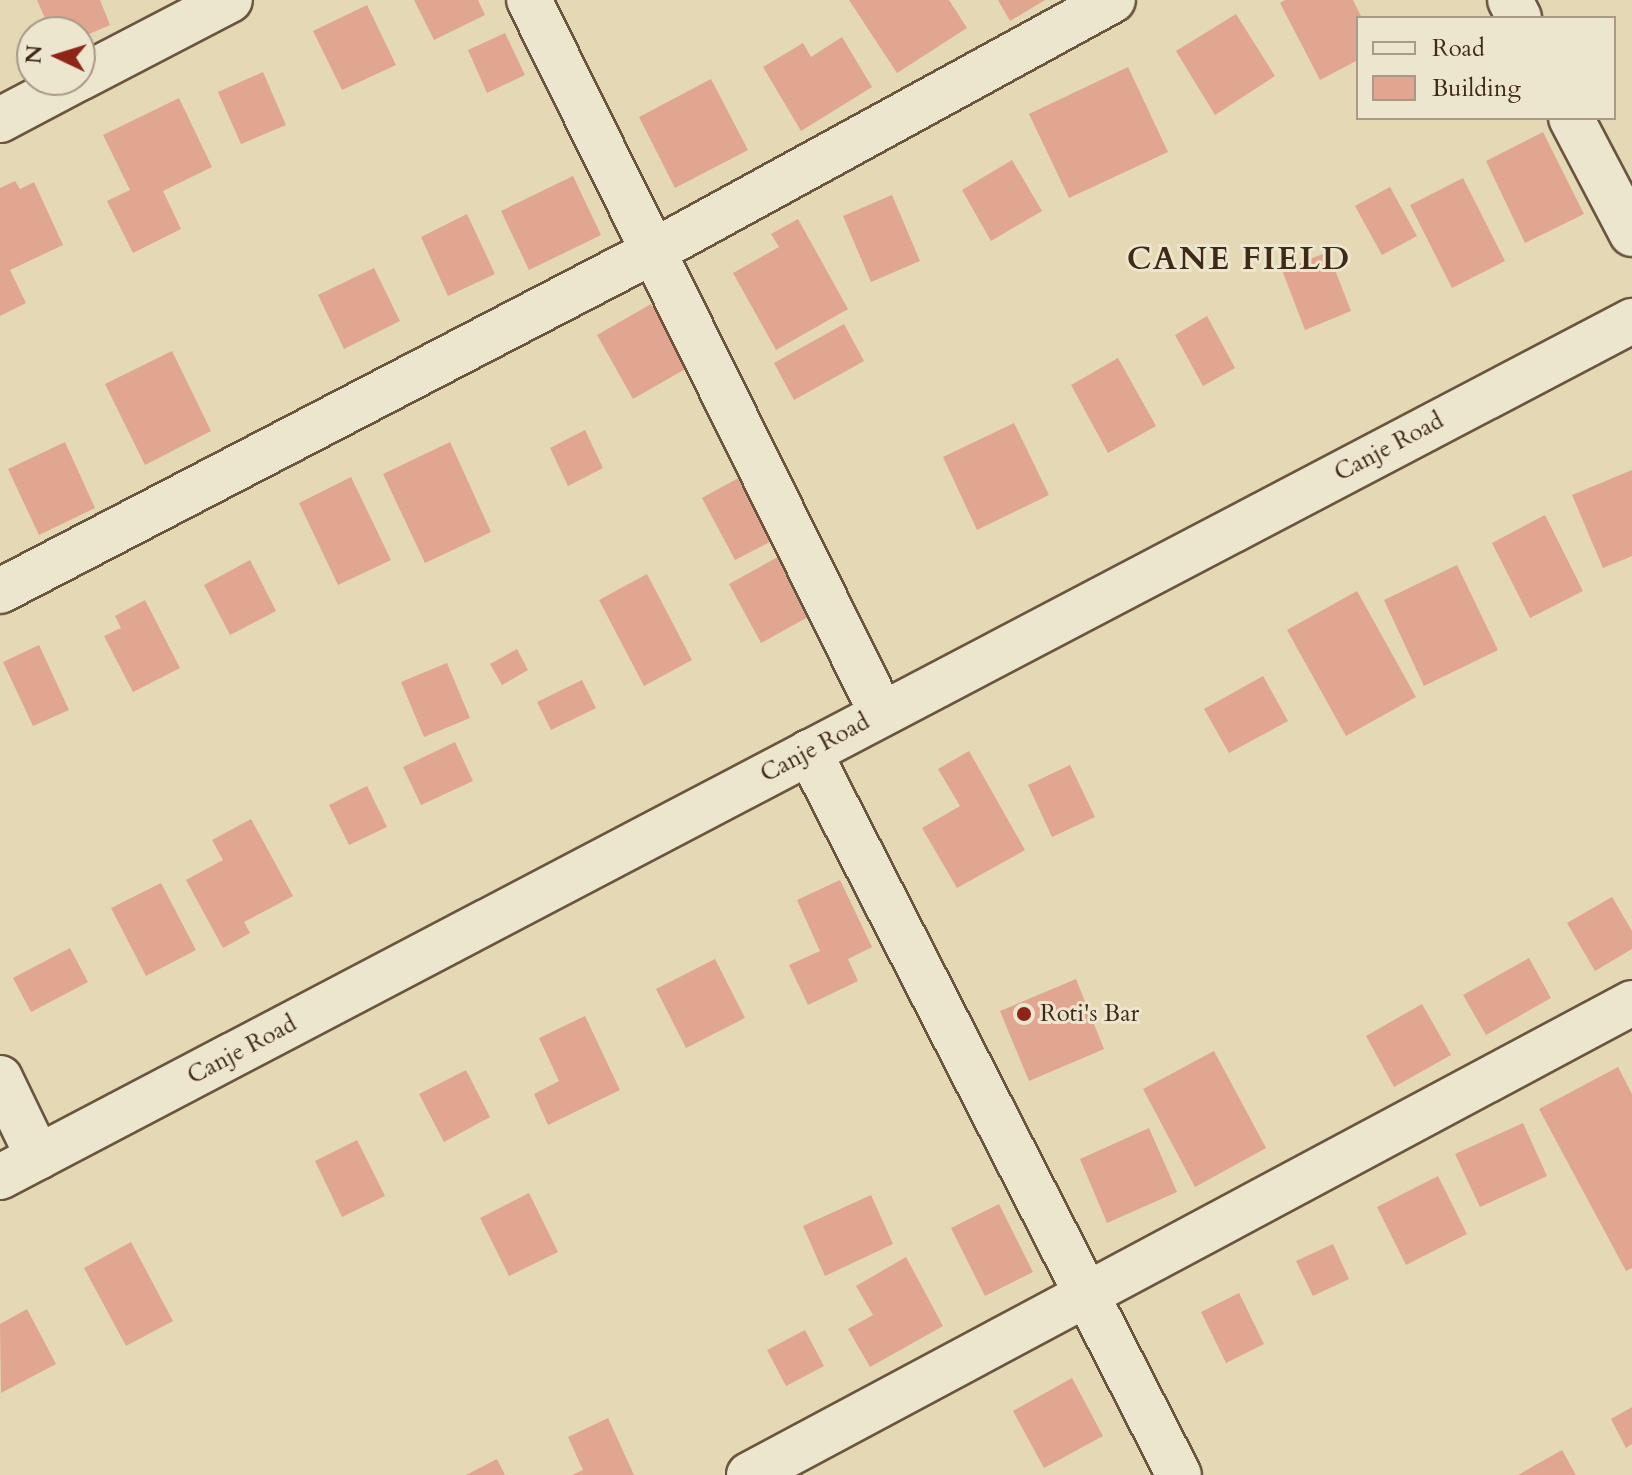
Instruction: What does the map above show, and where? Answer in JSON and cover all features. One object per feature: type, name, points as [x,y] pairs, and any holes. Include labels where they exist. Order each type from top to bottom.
[{"type":"street","points":[[96,70],[230,0]]},
{"type":"street","points":[[529,0],[881,712]]},
{"type":"street","points":[[0,591],[654,251],[1113,0]]},
{"type":"street","points":[[0,120],[46,96]]},
{"type":"street","points":[[1572,120],[1632,234]]},
{"type":"street","name":"Canje Road","points":[[0,1177],[881,712],[1632,321]]},
{"type":"street","points":[[809,752],[1179,1475]]},
{"type":"street","points":[[749,1475],[1632,1003]]},
{"type":"street","points":[[0,1078],[38,1157]]},
{"type":"building","points":[[37,0],[100,0],[110,25],[96,31],[96,16],[44,16]]},
{"type":"building","points":[[414,0],[478,0],[485,15],[434,40]]},
{"type":"building","points":[[849,0],[949,0],[967,28],[897,73]]},
{"type":"building","points":[[998,0],[1045,0],[1010,21]]},
{"type":"building","points":[[1285,0],[1353,0],[1361,16],[1356,16],[1356,61],[1320,80],[1280,3]]},
{"type":"building","points":[[367,5],[396,65],[342,90],[313,31]]},
{"type":"building","points":[[1236,14],[1275,76],[1215,115],[1176,51]]},
{"type":"building","points":[[505,33],[525,75],[487,93],[468,50]]},
{"type":"building","points":[[842,37],[872,87],[801,131],[763,67],[803,43],[811,57]]},
{"type":"building","points":[[1128,67],[1168,152],[1069,198],[1029,114]]},
{"type":"building","points":[[263,72],[286,125],[241,144],[218,92]]},
{"type":"building","points":[[711,79],[748,150],[675,188],[639,117]]},
{"type":"building","points":[[179,98],[212,167],[163,191],[181,229],[133,253],[107,201],[130,190],[103,135]]},
{"type":"building","points":[[1543,132],[1584,214],[1525,243],[1486,161]]},
{"type":"building","points":[[1012,160],[1042,211],[991,241],[962,190]]},
{"type":"building","points":[[573,176],[601,235],[529,270],[501,211]]},
{"type":"building","points":[[1463,178],[1505,261],[1452,288],[1410,205]]},
{"type":"building","points":[[15,181],[20,189],[34,182],[63,245],[10,270],[26,303],[0,316],[0,188]]},
{"type":"building","points":[[1390,187],[1417,236],[1382,255],[1355,206]]},
{"type":"building","points":[[892,195],[920,261],[871,282],[843,216]]},
{"type":"building","points":[[467,214],[495,274],[448,296],[421,237]]},
{"type":"building","points":[[798,219],[848,309],[776,350],[733,273],[779,247],[771,234]]},
{"type":"building","points":[[1328,252],[1351,311],[1305,330],[1282,270]]},
{"type":"building","points":[[374,268],[400,321],[344,349],[318,295]]},
{"type":"building","points":[[651,304],[687,368],[633,399],[597,335]]},
{"type":"building","points":[[1207,316],[1235,368],[1203,386],[1175,335]]},
{"type":"building","points":[[844,324],[864,361],[794,400],[774,363]]},
{"type":"building","points":[[172,351],[211,431],[145,465],[105,384]]},
{"type":"building","points":[[1118,358],[1156,426],[1108,453],[1071,385]]},
{"type":"building","points":[[1014,423],[1049,495],[977,530],[943,457]]},
{"type":"building","points":[[585,430],[603,468],[568,486],[550,448]]},
{"type":"building","points":[[65,442],[95,508],[39,535],[8,469]]},
{"type":"building","points":[[450,442],[491,532],[425,563],[383,474]]},
{"type":"building","points":[[1632,470],[1632,556],[1603,568],[1572,495]]},
{"type":"building","points":[[751,471],[785,534],[735,560],[702,498]]},
{"type":"building","points":[[351,477],[391,560],[338,585],[299,503]]},
{"type":"building","points":[[1545,515],[1583,591],[1530,618],[1492,543]]},
{"type":"building","points":[[785,553],[817,612],[761,643],[729,584]]},
{"type":"building","points":[[250,560],[276,611],[230,635],[204,585]]},
{"type":"building","points":[[1457,565],[1498,650],[1424,686],[1384,600]]},
{"type":"building","points":[[647,574],[692,660],[644,686],[599,600]]},
{"type":"building","points":[[1357,591],[1416,697],[1346,736],[1287,630]]},
{"type":"building","points":[[145,600],[180,668],[133,692],[104,636],[121,628],[115,616]]},
{"type":"building","points":[[39,645],[69,710],[33,726],[3,662]]},
{"type":"building","points":[[517,649],[528,670],[502,685],[490,664]]},
{"type":"building","points":[[447,663],[470,718],[424,737],[401,682]]},
{"type":"building","points":[[1263,676],[1288,721],[1229,753],[1204,709]]},
{"type":"building","points":[[582,680],[596,708],[551,730],[537,702]]},
{"type":"building","points":[[455,742],[473,781],[421,805],[403,767]]},
{"type":"building","points":[[969,751],[1025,850],[957,888],[922,828],[960,806],[938,769]]},
{"type":"building","points":[[1070,765],[1095,817],[1052,837],[1028,785]]},
{"type":"building","points":[[367,786],[387,827],[349,845],[329,805]]},
{"type":"building","points":[[251,819],[293,896],[244,922],[250,933],[223,948],[186,880],[223,860],[212,840]]},
{"type":"building","points":[[840,880],[872,947],[848,959],[858,981],[808,1005],[789,965],[820,951],[797,900]]},
{"type":"building","points":[[161,883],[196,950],[146,976],[111,908]]},
{"type":"building","points":[[1612,897],[1632,931],[1632,949],[1595,971],[1567,923]]},
{"type":"building","points":[[70,948],[88,982],[31,1012],[13,978]]},
{"type":"building","points":[[1529,958],[1551,998],[1486,1035],[1463,995]]},
{"type":"building","points":[[715,959],[745,1018],[686,1048],[656,989]]},
{"type":"building","points":[[1076,979],[1104,1049],[1029,1081],[1000,1011]]},
{"type":"building","points":[[1422,1004],[1451,1055],[1394,1087],[1366,1036]]},
{"type":"building","points":[[585,1016],[620,1090],[548,1125],[534,1094],[559,1081],[539,1038]]},
{"type":"building","points":[[1214,1051],[1266,1148],[1195,1187],[1143,1089]]},
{"type":"building","points":[[1618,1067],[1632,1094],[1632,1268],[1626,1271],[1539,1109]]},
{"type":"building","points":[[466,1070],[490,1117],[444,1142],[419,1094]]},
{"type":"building","points":[[1523,1123],[1547,1176],[1480,1207],[1455,1154]]},
{"type":"building","points":[[1149,1128],[1177,1192],[1107,1223],[1080,1159]]},
{"type":"building","points":[[357,1140],[385,1196],[342,1217],[315,1161]]},
{"type":"building","points":[[1438,1176],[1467,1234],[1406,1265],[1377,1207]]},
{"type":"building","points":[[529,1193],[558,1252],[509,1276],[480,1218]]},
{"type":"building","points":[[871,1195],[893,1244],[825,1276],[803,1226]]},
{"type":"building","points":[[999,1204],[1033,1272],[985,1296],[951,1228]]},
{"type":"building","points":[[131,1242],[173,1321],[126,1346],[84,1268]]},
{"type":"building","points":[[1333,1244],[1349,1279],[1313,1296],[1296,1261]]},
{"type":"building","points":[[906,1257],[943,1326],[870,1367],[848,1329],[873,1315],[856,1286]]},
{"type":"building","points":[[1239,1293],[1264,1344],[1226,1363],[1201,1312]]},
{"type":"building","points":[[27,1309],[56,1364],[1,1393],[0,1324]]},
{"type":"building","points":[[805,1330],[824,1366],[786,1386],[767,1350]]},
{"type":"building","points":[[1072,1378],[1103,1436],[1044,1468],[1013,1411]]},
{"type":"building","points":[[1632,1407],[1632,1444],[1626,1448],[1611,1419]]},
{"type":"building","points":[[608,1418],[634,1475],[572,1475],[583,1470],[568,1437]]},
{"type":"building","points":[[1562,1450],[1576,1475],[1518,1475]]},
{"type":"building","points":[[497,1459],[505,1475],[466,1475]]},
{"type":"place","name":"Roti's Bar","points":[[1024,1014]]},
{"type":"district","name":"CANE FIELD","points":[[1239,259]]}]
